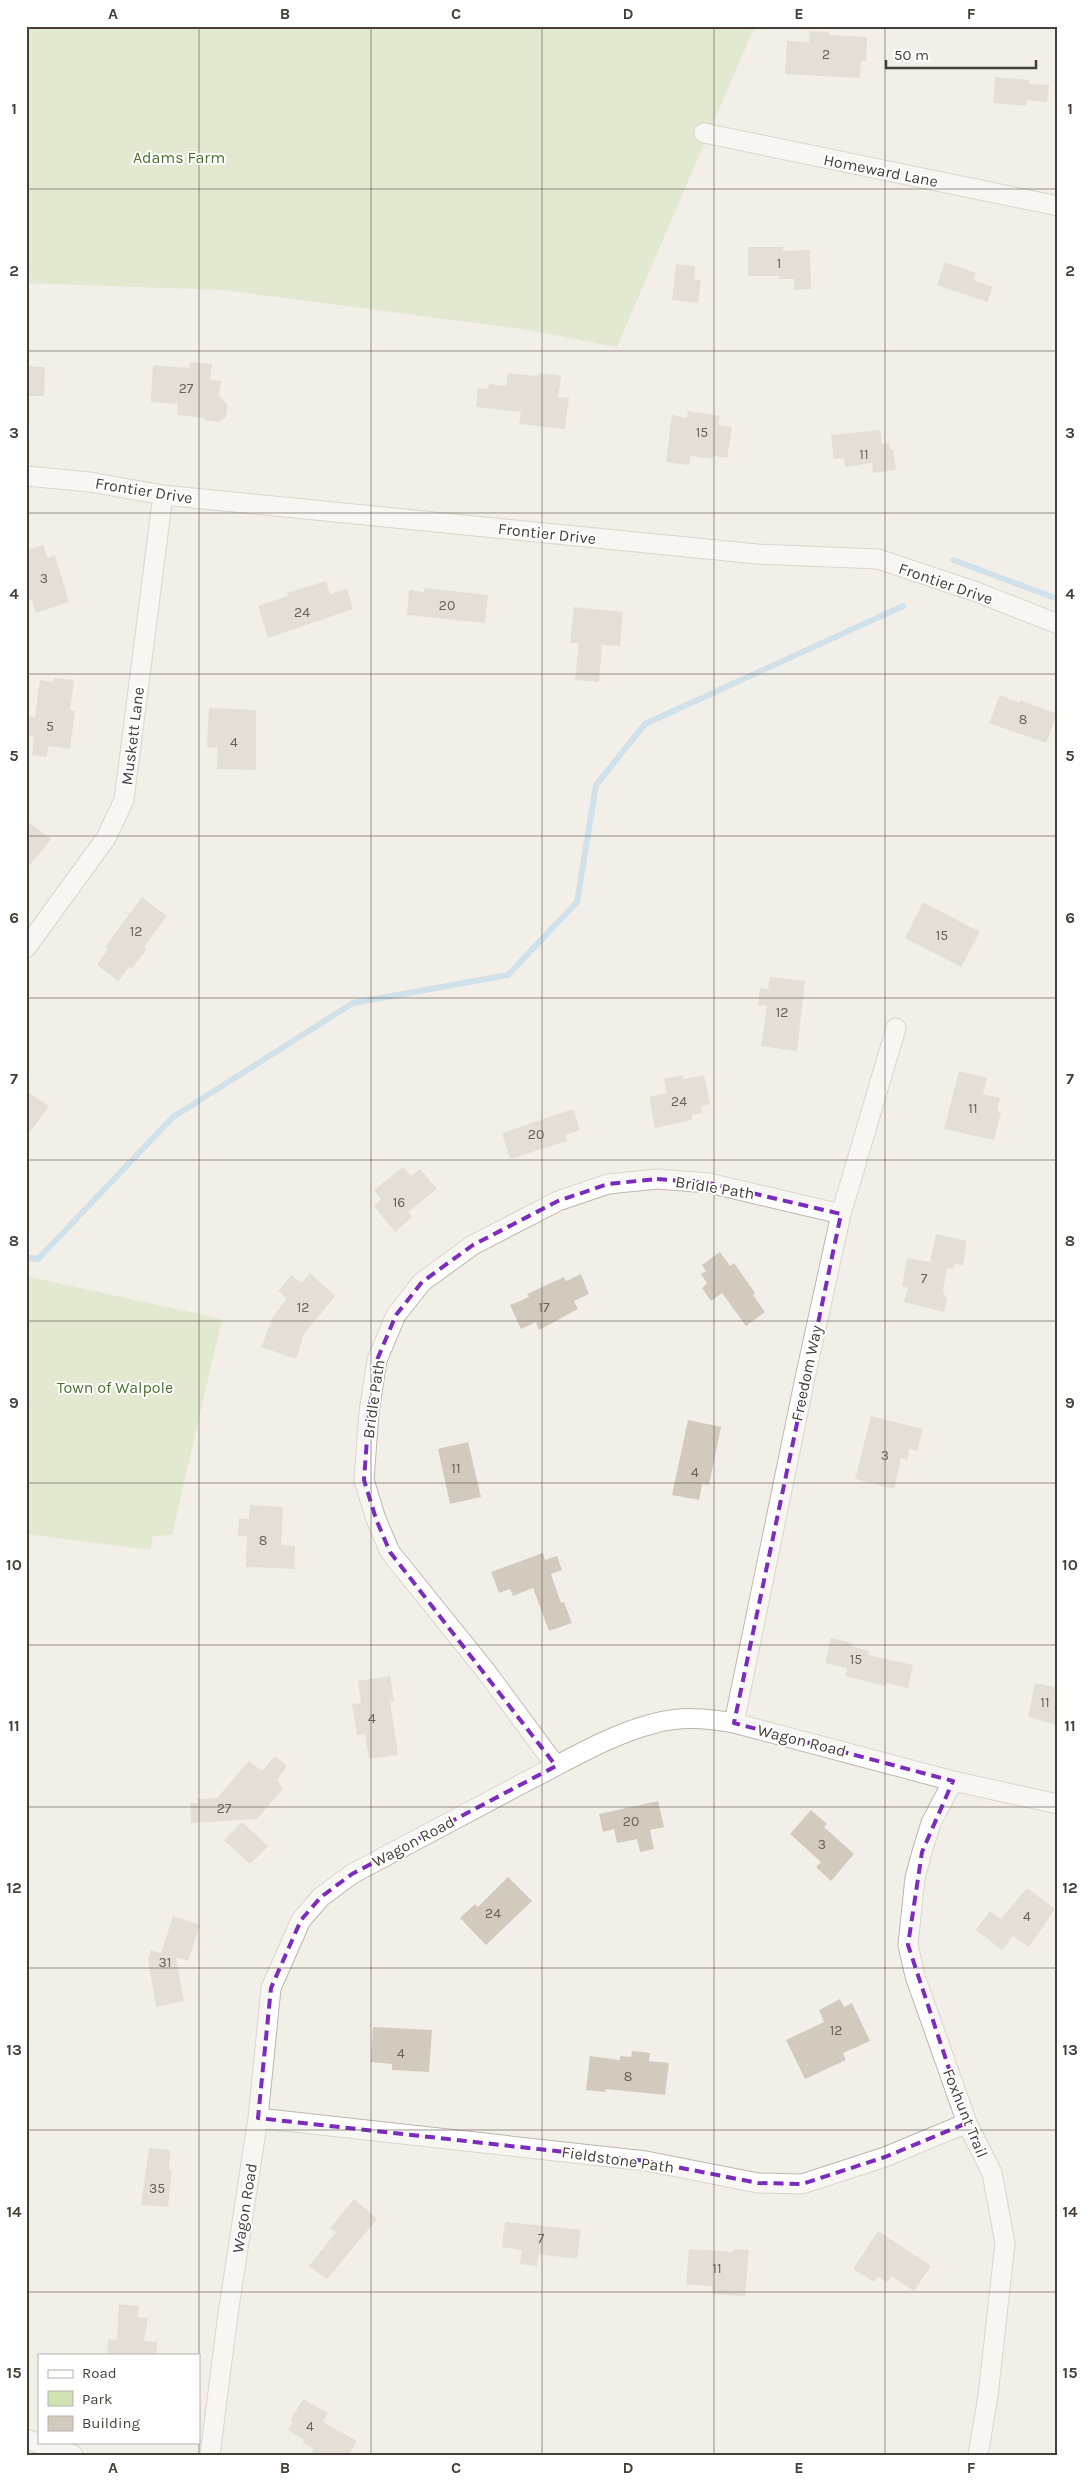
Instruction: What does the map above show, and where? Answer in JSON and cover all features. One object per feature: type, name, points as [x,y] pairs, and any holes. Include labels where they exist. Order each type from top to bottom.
[{"type":"street","name":"Homeward Lane","points":[[704,133],[1058,206]]},
{"type":"street","name":"Frontier Drive","points":[[26,476],[90,482],[163,495],[757,554],[878,559],[974,591],[1058,624]]},
{"type":"street","name":"Muskett Lane","points":[[26,948],[106,838],[124,800],[163,495]]},
{"type":"street","name":"Freedom Way","points":[[734,1723],[805,1378],[842,1214],[896,1028]]},
{"type":"street","name":"Bridle Path","points":[[556,1766],[485,1670],[390,1552],[376,1519],[364,1480],[369,1412],[377,1360],[396,1315],[422,1282],[473,1245],[558,1201],[608,1184],[658,1179],[709,1183],[842,1214]]},
{"type":"street","name":"Wagon Road","points":[[210,2455],[228,2314],[258,2118],[271,1988],[301,1920],[322,1897],[352,1874],[556,1766],[618,1736],[651,1724],[702,1717],[734,1723],[952,1781],[1058,1804]]},
{"type":"street","name":"Foxhunt Trail","points":[[952,1781],[931,1823],[915,1878],[908,1945],[915,1976],[967,2123],[992,2173],[1005,2243],[988,2396],[978,2455]]},
{"type":"street","name":"Fieldstone Path","points":[[258,2118],[646,2161],[758,2183],[802,2184],[886,2157],[967,2123]]},
{"type":"street","points":[[26,2439],[38,2443]]},
{"type":"street","points":[[41,2444],[73,2455]]},
{"type":"highlighted area","points":[[657,1179],[709,1183],[841,1214],[734,1723],[953,1781],[922,1852],[908,1945],[967,2123],[885,2157],[802,2184],[758,2183],[646,2161],[258,2118],[271,1988],[301,1920],[321,1897],[352,1874],[556,1766],[390,1552],[376,1519],[364,1480],[369,1412],[377,1360],[396,1315],[422,1282],[473,1245],[558,1201],[608,1184]]},
{"type":"green space","name":"Adams Farm","points":[[26,26],[755,26],[617,347],[521,329],[223,290],[26,283]]},
{"type":"green space","name":"Town of Walpole","points":[[26,1276],[222,1319],[172,1535],[153,1536],[150,1550],[26,1534]]},
{"type":"building","points":[[810,31],[829,32],[829,35],[867,37],[866,61],[861,61],[860,78],[785,74],[787,41],[809,42]]},
{"type":"building","points":[[995,77],[1029,80],[1029,84],[1049,85],[1047,102],[1027,100],[1026,106],[993,103]]},
{"type":"building","points":[[748,247],[783,247],[782,251],[810,250],[811,289],[794,290],[794,279],[779,279],[779,276],[748,276]]},
{"type":"building","points":[[945,262],[976,273],[973,280],[993,287],[987,302],[937,285]]},
{"type":"building","points":[[676,264],[695,266],[694,279],[701,280],[698,303],[672,300]]},
{"type":"building","points":[[190,362],[212,364],[210,380],[221,381],[219,395],[227,405],[227,411],[225,418],[219,422],[205,420],[205,418],[177,415],[178,404],[151,402],[153,365],[189,368]]},
{"type":"building","points":[[26,366],[45,367],[44,396],[26,396]]},
{"type":"building","points":[[508,373],[538,376],[539,373],[561,376],[558,397],[569,398],[565,429],[519,424],[521,412],[476,407],[478,388],[488,389],[489,384],[506,386]]},
{"type":"building","points":[[688,411],[720,416],[718,425],[732,427],[727,458],[714,456],[713,459],[691,456],[689,465],[666,462],[672,415],[687,418]]},
{"type":"building","points":[[880,430],[882,444],[890,443],[890,449],[893,449],[896,470],[873,473],[872,463],[845,467],[844,458],[834,459],[831,435]]},
{"type":"building","points":[[43,545],[48,558],[55,556],[69,602],[36,613],[32,600],[26,602],[26,550]]},
{"type":"building","points":[[326,581],[330,594],[347,589],[353,609],[268,638],[258,606],[288,596],[287,593]]},
{"type":"building","points":[[424,588],[488,595],[485,623],[407,615],[409,590],[424,592]]},
{"type":"building","points":[[574,607],[623,612],[620,646],[602,645],[599,682],[575,680],[579,643],[570,643]]},
{"type":"building","points":[[54,678],[74,680],[70,710],[75,711],[70,749],[48,746],[47,757],[32,755],[34,736],[26,735],[26,716],[35,717],[40,680],[53,682]]},
{"type":"building","points":[[1000,695],[1019,703],[1020,700],[1057,714],[1046,743],[989,723]]},
{"type":"building","points":[[209,708],[256,710],[256,770],[217,769],[218,748],[207,747]]},
{"type":"building","points":[[26,820],[51,839],[26,870]]},
{"type":"building","points":[[142,897],[167,916],[144,947],[147,949],[132,969],[129,967],[118,981],[97,965],[108,949],[105,947]]},
{"type":"building","points":[[923,902],[980,932],[961,967],[905,938]]},
{"type":"building","points":[[770,977],[805,981],[797,1051],[761,1046],[767,1006],[758,1005],[760,988],[768,989]]},
{"type":"building","points":[[959,1071],[987,1078],[983,1094],[1000,1098],[997,1111],[1001,1112],[994,1140],[944,1129]]},
{"type":"building","points":[[682,1075],[683,1079],[704,1075],[710,1104],[701,1107],[702,1113],[692,1115],[692,1120],[655,1128],[649,1097],[667,1093],[664,1079]]},
{"type":"building","points":[[26,1091],[49,1106],[26,1137]]},
{"type":"building","points":[[573,1109],[580,1130],[565,1135],[567,1141],[510,1159],[502,1133]]},
{"type":"building","points":[[403,1167],[411,1176],[420,1169],[437,1189],[408,1212],[412,1217],[395,1232],[374,1206],[381,1199],[374,1190]]},
{"type":"building","points":[[936,1234],[967,1241],[963,1265],[955,1264],[953,1269],[947,1268],[943,1291],[947,1300],[944,1312],[904,1302],[908,1288],[902,1286],[907,1258],[930,1262]]},
{"type":"building","points":[[720,1252],[730,1266],[734,1263],[755,1293],[753,1295],[765,1312],[746,1326],[722,1293],[711,1301],[702,1288],[707,1283],[701,1274],[706,1271],[702,1265]]},
{"type":"building","points":[[310,1273],[335,1296],[304,1334],[296,1359],[261,1347],[273,1317],[287,1298],[278,1291],[291,1275],[302,1283]]},
{"type":"building","points":[[581,1274],[589,1294],[574,1301],[578,1309],[539,1330],[536,1322],[521,1329],[510,1305],[529,1297],[527,1294],[564,1277],[566,1281]]},
{"type":"building","points":[[871,1416],[923,1429],[917,1451],[909,1449],[907,1460],[901,1458],[894,1489],[855,1479]]},
{"type":"building","points":[[688,1420],[721,1427],[709,1485],[702,1484],[699,1500],[672,1495]]},
{"type":"building","points":[[468,1442],[481,1497],[450,1504],[438,1449]]},
{"type":"building","points":[[250,1505],[283,1507],[281,1545],[295,1546],[294,1569],[246,1567],[247,1536],[238,1536],[239,1518],[249,1519]]},
{"type":"building","points":[[543,1553],[545,1560],[557,1556],[562,1570],[551,1574],[561,1603],[564,1602],[572,1623],[549,1631],[533,1588],[513,1596],[510,1589],[499,1593],[491,1572]]},
{"type":"building","points":[[831,1638],[852,1643],[851,1646],[869,1651],[868,1655],[913,1665],[908,1688],[886,1683],[885,1686],[845,1676],[847,1668],[825,1663]]},
{"type":"building","points":[[390,1676],[394,1701],[390,1701],[398,1755],[369,1759],[365,1734],[357,1735],[352,1704],[361,1703],[358,1681]]},
{"type":"building","points":[[1035,1683],[1058,1688],[1058,1725],[1028,1717]]},
{"type":"building","points":[[275,1756],[287,1766],[277,1780],[283,1789],[257,1819],[191,1823],[190,1803],[198,1803],[197,1799],[217,1798],[249,1761],[262,1771]]},
{"type":"building","points":[[658,1801],[664,1827],[650,1830],[654,1849],[640,1852],[637,1839],[617,1843],[614,1829],[603,1832],[599,1814]]},
{"type":"building","points":[[811,1810],[827,1824],[824,1827],[854,1854],[831,1881],[816,1867],[821,1862],[790,1834]]},
{"type":"building","points":[[242,1822],[268,1846],[250,1864],[224,1840]]},
{"type":"building","points":[[508,1877],[532,1901],[486,1945],[460,1918],[475,1904],[478,1907]]},
{"type":"building","points":[[1027,1888],[1055,1909],[1029,1947],[1013,1936],[1002,1950],[976,1930],[990,1911],[1001,1919]]},
{"type":"building","points":[[173,1916],[200,1925],[188,1961],[176,1957],[184,2001],[156,2007],[148,1959],[151,1950],[161,1953]]},
{"type":"building","points":[[840,1999],[844,2007],[852,2003],[870,2041],[843,2053],[846,2060],[805,2079],[786,2040],[824,2022],[819,2010]]},
{"type":"building","points":[[373,2027],[432,2030],[429,2072],[392,2070],[392,2064],[371,2062]]},
{"type":"building","points":[[632,2051],[650,2053],[649,2061],[669,2063],[665,2095],[606,2089],[605,2092],[586,2090],[590,2056],[620,2060],[620,2056],[631,2057]]},
{"type":"building","points":[[149,2148],[170,2150],[169,2170],[172,2171],[168,2207],[141,2205]]},
{"type":"building","points":[[354,2199],[377,2219],[327,2279],[309,2266],[336,2232],[330,2228]]},
{"type":"building","points":[[505,2222],[581,2230],[577,2259],[539,2254],[537,2266],[520,2264],[522,2250],[502,2247]]},
{"type":"building","points":[[878,2231],[931,2266],[914,2291],[892,2276],[887,2283],[878,2276],[874,2282],[853,2269]]},
{"type":"building","points":[[689,2249],[733,2252],[734,2249],[749,2250],[745,2296],[712,2294],[712,2286],[686,2284]]},
{"type":"building","points":[[119,2304],[139,2306],[138,2317],[148,2318],[144,2341],[157,2342],[157,2354],[107,2354],[108,2339],[117,2340]]},
{"type":"building","points":[[303,2399],[328,2413],[323,2422],[357,2441],[349,2455],[310,2455],[314,2449],[303,2443],[304,2440],[288,2430],[293,2422],[290,2421]]},
{"type":"waterway","points":[[953,560],[1058,599]]},
{"type":"waterway","points":[[26,1257],[38,1259],[173,1117],[353,1003],[508,975],[577,902],[596,785],[645,724],[903,606]]}]
